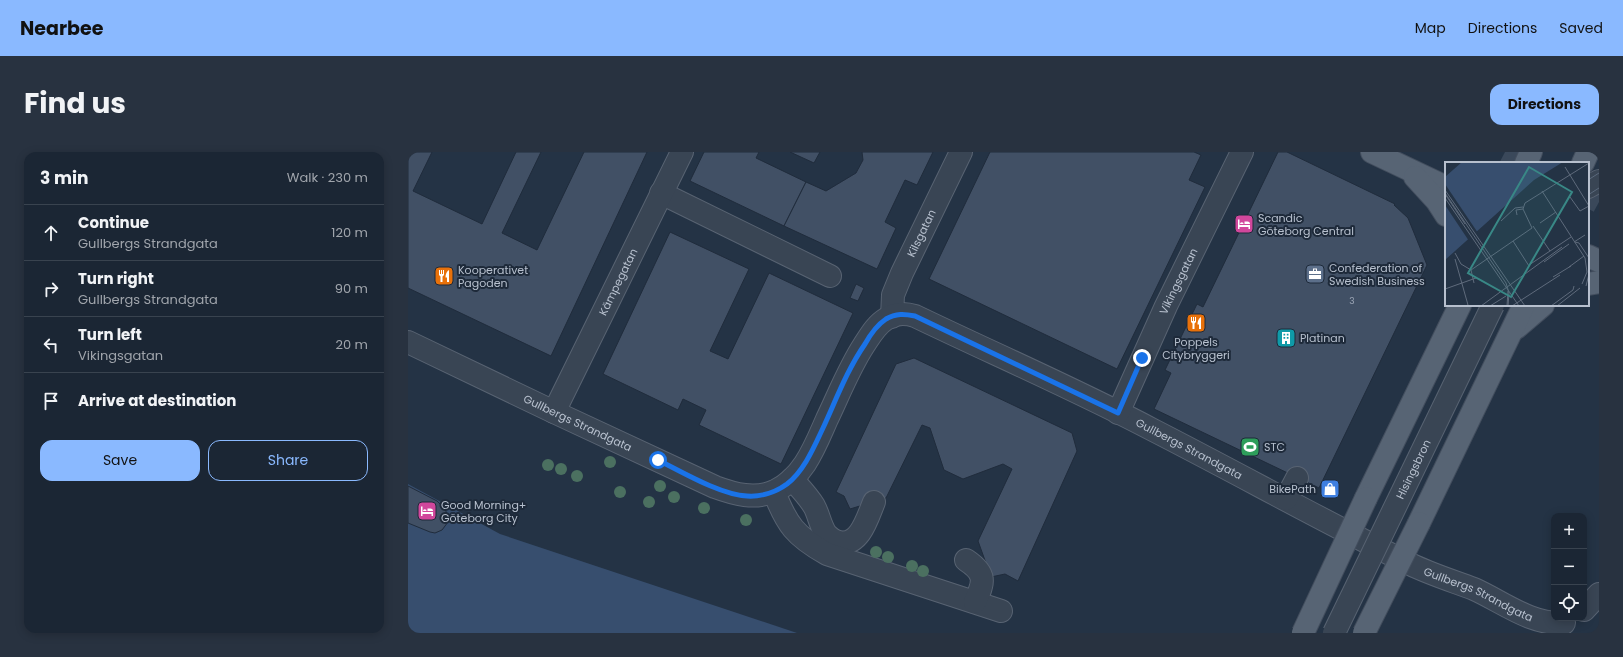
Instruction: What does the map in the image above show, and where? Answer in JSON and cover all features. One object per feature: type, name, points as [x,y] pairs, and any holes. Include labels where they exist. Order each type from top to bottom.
[{"type":"main road","points":[[1372,152],[1445,186]]},
{"type":"main road","points":[[1526,162],[1531,152]]},
{"type":"main road","points":[[1584,162],[1588,152]]},
{"type":"main road","points":[[1406,167],[1437,200],[1445,212]]},
{"type":"main road","points":[[1589,257],[1599,262]]},
{"type":"main road","points":[[1589,284],[1599,282]]},
{"type":"main road","points":[[1303,633],[1366,498],[1460,306]]},
{"type":"main road","points":[[1364,633],[1524,306]]},
{"type":"main road","points":[[1510,335],[1542,306]]},
{"type":"street","name":"Kämpegatan","points":[[554,412],[682,152]]},
{"type":"street","name":"Kilsgatan","points":[[892,317],[893,295],[902,273],[961,152]]},
{"type":"street","name":"Vikingsgatan","points":[[1118,413],[1166,306],[1238,154]]},
{"type":"street","points":[[1589,186],[1599,181]]},
{"type":"street","points":[[661,192],[830,276]]},
{"type":"street","name":"Hisingsbron","points":[[1334,633],[1493,306]]},
{"type":"street","name":"Gullbergs Strandgata","points":[[408,342],[715,487],[731,493],[747,496],[762,495],[774,492],[792,479],[809,458],[851,368],[861,350],[880,323],[904,313],[915,316],[1118,413],[1286,499],[1330,524],[1412,565],[1475,590],[1541,621],[1567,625]]},
{"type":"street","points":[[1286,499],[1297,478]]},
{"type":"street","points":[[792,479],[807,496],[814,507],[819,521],[827,535],[835,541],[845,544],[853,540],[861,532],[874,502]]},
{"type":"street","points":[[774,492],[781,509],[792,528],[809,544],[827,554],[1001,611]]},
{"type":"street","points":[[966,560],[977,567],[982,576],[982,586],[975,602]]},
{"type":"street","points":[[1587,607],[1599,594]]},
{"type":"water","points":[[408,484],[500,534],[797,633],[408,633]]},
{"type":"building","points":[[408,152],[432,152],[413,191],[482,224],[516,152],[541,152],[502,233],[537,250],[584,152],[647,152],[551,356],[408,288]]},
{"type":"building","points":[[704,152],[759,152],[756,158],[806,182],[784,226],[690,181]]},
{"type":"building","points":[[790,152],[820,152],[814,163]]},
{"type":"building","points":[[862,152],[933,152],[917,185],[905,180],[885,222],[896,228],[877,269],[784,226],[806,182],[826,191],[856,173],[863,160]]},
{"type":"building","points":[[990,152],[1194,152],[1201,155],[1189,180],[1205,187],[1117,369],[929,279]]},
{"type":"building","name":"Platinan","points":[[1278,152],[1287,152],[1395,204],[1394,205],[1408,218],[1427,265],[1319,488],[1154,409],[1171,373],[1165,370],[1197,304],[1203,307]]},
{"type":"building","points":[[670,232],[749,269],[710,351],[728,359],[769,273],[853,313],[781,464],[699,425],[706,410],[683,399],[678,410],[603,374]]},
{"type":"building","points":[[856,284],[864,288],[858,301],[850,298]]},
{"type":"building","points":[[914,358],[1072,433],[1077,451],[1018,581],[1005,574],[991,577],[978,541],[1012,469],[1003,464],[963,479],[944,470],[930,428],[922,425],[886,498],[850,509],[844,496],[836,492],[896,364]]},
{"type":"building","name":"Good Morning+ Göteborg City","points":[[408,486],[437,501],[445,509],[448,522],[442,530],[435,533],[430,532],[408,523]]},
{"type":"tunnel","points":[[1505,152],[1524,162]]},
{"type":"tunnel","points":[[1589,197],[1599,202]]},
{"type":"tram line","points":[[1589,179],[1599,173]]},
{"type":"tram line","points":[[1589,194],[1599,188]]},
{"type":"tram line","points":[[1327,633],[1486,306]]},
{"type":"tram line","points":[[1340,633],[1500,306]]},
{"type":"place","name":"Scandic Göteborg Central","points":[[1244,224]]},
{"type":"place","name":"Confederation of Swedish Business","points":[[1315,274]]},
{"type":"place","name":"Kooperativet Pagoden","points":[[444,276]]},
{"type":"place","name":"Poppels Citybryggeri","points":[[1196,323]]},
{"type":"place","name":"Platinan","points":[[1286,338]]},
{"type":"place","name":"STC","points":[[1250,447]]},
{"type":"place","name":"BikePath","points":[[1330,489]]},
{"type":"place","name":"Good Morning+ Göteborg City","points":[[427,511]]},
{"type":"route","points":[[658,460],[731,493],[747,496],[762,495],[774,492],[787,484],[809,458],[851,368],[872,334],[880,323],[886,319],[904,313],[915,316],[1118,413],[1142,358]]}]
